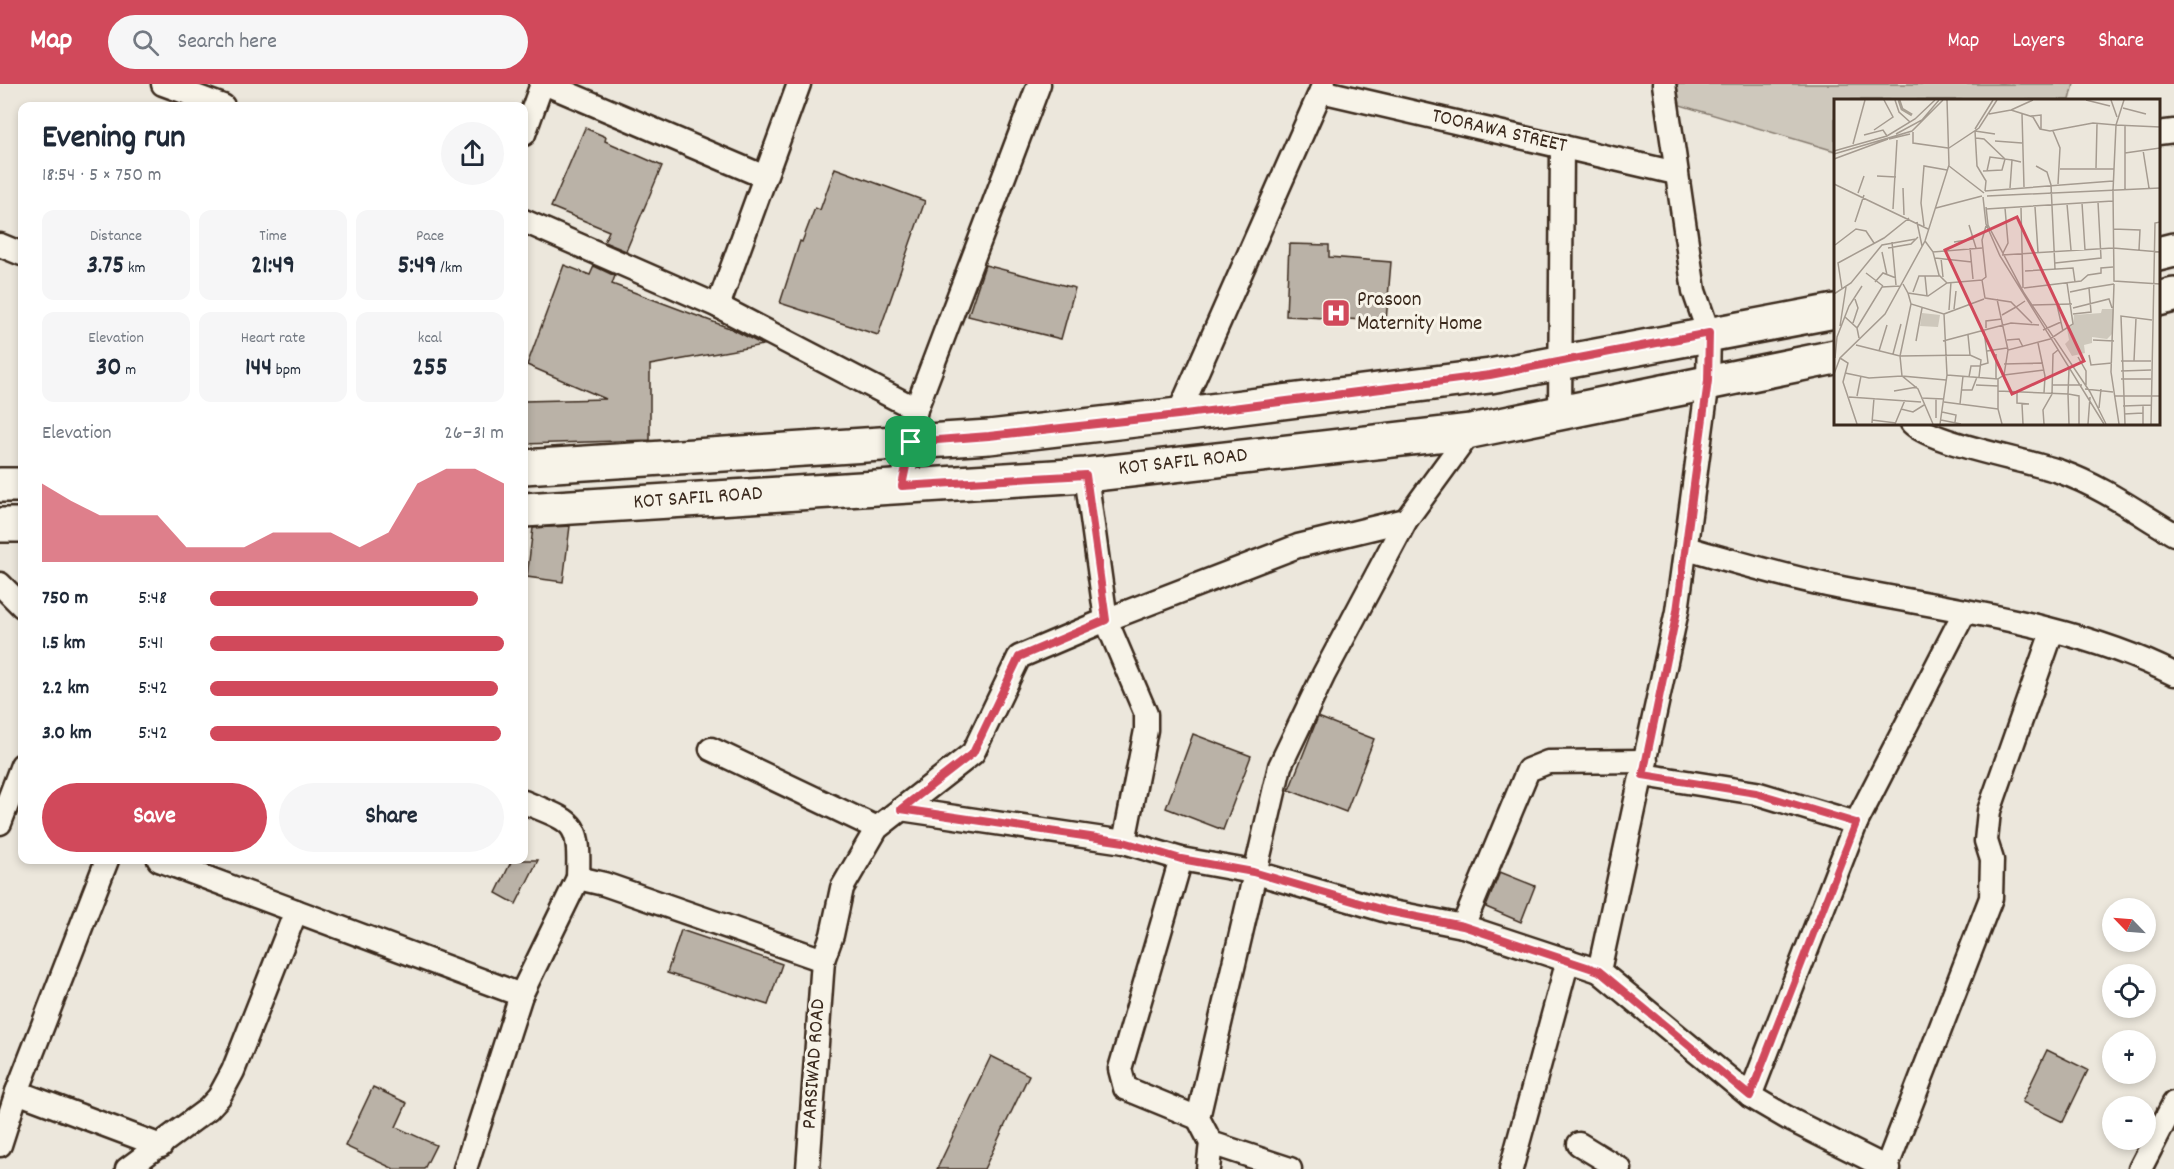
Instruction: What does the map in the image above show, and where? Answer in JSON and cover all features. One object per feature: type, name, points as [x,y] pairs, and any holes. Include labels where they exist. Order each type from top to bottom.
[{"type":"main road","points":[[2159,254],[2174,250]]},
{"type":"main road","points":[[2159,299],[2174,295]]},
{"type":"main road","name":"KOT SAFIL ROAD","points":[[528,468],[989,436],[1178,415],[1490,375],[1834,311]]},
{"type":"main road","name":"KOT SAFIL ROAD","points":[[528,510],[1086,475],[1471,431],[1834,357]]},
{"type":"main road","points":[[0,485],[18,485]]},
{"type":"main road","points":[[0,525],[18,525]]},
{"type":"street","points":[[164,84],[212,102]]},
{"type":"street","points":[[528,124],[544,84],[765,177]]},
{"type":"street","points":[[718,306],[799,84]]},
{"type":"street","points":[[902,486],[916,410],[1039,84]]},
{"type":"street","points":[[1599,971],[1645,768],[1677,611],[1708,381],[1709,333],[1694,291],[1664,86]]},
{"type":"street","points":[[1178,415],[1323,87]]},
{"type":"street","name":"TOORAWA STREET","points":[[1323,87],[1676,173]]},
{"type":"street","points":[[2159,133],[2174,132]]},
{"type":"street","points":[[1560,412],[1562,146]]},
{"type":"street","points":[[528,223],[718,306],[916,410]]},
{"type":"street","points":[[0,245],[18,252]]},
{"type":"street","points":[[2159,305],[2174,312]]},
{"type":"street","points":[[1913,424],[1939,438],[2060,472],[2083,481],[2174,534]]},
{"type":"street","points":[[1208,1169],[1211,1143],[1198,1118],[1253,872],[1280,766],[1324,674],[1406,520],[1471,431]]},
{"type":"street","points":[[1086,475],[1106,620],[1146,714],[1146,730],[1124,842]]},
{"type":"street","points":[[711,748],[877,828],[973,753],[1019,657],[1106,620],[1298,546],[1406,520]]},
{"type":"street","points":[[1686,548],[1826,585],[1965,611],[2052,632],[2140,657],[2174,674]]},
{"type":"street","points":[[0,584],[18,602]]},
{"type":"street","points":[[1750,1096],[1856,823],[1965,611]]},
{"type":"street","points":[[901,809],[1124,842],[1181,859],[1253,872],[1387,911],[1463,926],[1599,971],[1750,1096],[1791,1120],[1888,1167],[1991,898],[1992,860],[1986,841],[1989,812],[2052,632]]},
{"type":"street","points":[[1463,926],[1528,771],[1548,762],[1645,768],[1756,793],[1856,823]]},
{"type":"street","points":[[0,766],[18,765]]},
{"type":"street","points":[[0,823],[18,776]]},
{"type":"street","points":[[465,1169],[521,995],[578,878],[579,842],[576,829],[563,818],[528,804]]},
{"type":"street","name":"PARSIWAD ROAD","points":[[808,1169],[823,960],[832,935],[842,888],[877,828]]},
{"type":"street","points":[[1181,859],[1120,1070],[1125,1088],[1198,1118]]},
{"type":"street","points":[[0,1145],[17,1092],[105,864]]},
{"type":"street","points":[[170,864],[521,995]]},
{"type":"street","points":[[578,878],[604,884],[823,960]]},
{"type":"street","points":[[127,1169],[208,1109],[227,1085],[296,911]]},
{"type":"street","points":[[1511,1169],[1568,960]]},
{"type":"street","points":[[17,1092],[161,1146]]},
{"type":"street","points":[[2140,1169],[2174,1103]]},
{"type":"street","points":[[1211,1143],[1290,1169]]},
{"type":"street","points":[[1579,1144],[1620,1169]]},
{"type":"shaded area","points":[[1677,84],[2074,84],[2070,99],[1834,99],[1834,151],[1680,105]]},
{"type":"building","points":[[585,128],[606,137],[605,141],[662,166],[626,251],[604,242],[609,231],[551,207]]},
{"type":"building","points":[[835,168],[925,201],[878,335],[780,303],[800,241],[802,242],[815,208],[820,210]]},
{"type":"building","points":[[1289,244],[1329,245],[1329,257],[1391,262],[1386,321],[1286,316]]},
{"type":"building","points":[[564,265],[590,275],[594,266],[615,276],[612,284],[732,329],[763,345],[650,365],[650,440],[528,444],[528,401],[606,399],[528,365]]},
{"type":"building","points":[[985,265],[1075,288],[1061,339],[968,316]]},
{"type":"building","points":[[570,526],[563,582],[528,577],[533,528]]},
{"type":"building","points":[[1318,717],[1374,739],[1346,812],[1289,790]]},
{"type":"building","points":[[1193,734],[1251,756],[1223,830],[1166,808]]},
{"type":"building","points":[[528,860],[538,860],[516,904],[496,893],[510,864],[528,864]]},
{"type":"building","points":[[1500,872],[1535,886],[1521,922],[1486,907]]},
{"type":"building","points":[[681,930],[782,964],[768,1005],[667,973]]},
{"type":"building","points":[[2047,1050],[2088,1070],[2063,1122],[2022,1102]]},
{"type":"building","points":[[991,1056],[1029,1075],[984,1169],[937,1169]]},
{"type":"building","points":[[373,1087],[407,1103],[396,1127],[436,1145],[424,1169],[394,1169],[345,1146]]},
{"type":"place","name":"Prasoon Maternity Home","points":[[1336,313]]},
{"type":"route","points":[[1709,333],[1708,381],[1677,611],[1643,775],[1756,793],[1856,823],[1750,1096],[1599,971],[1568,960],[1463,926],[1387,911],[1253,872],[1181,859],[1124,842],[901,809],[973,753],[1019,657],[1106,620],[1086,475],[902,486],[911,442],[989,436],[1178,415],[1490,375],[1709,333]]}]
